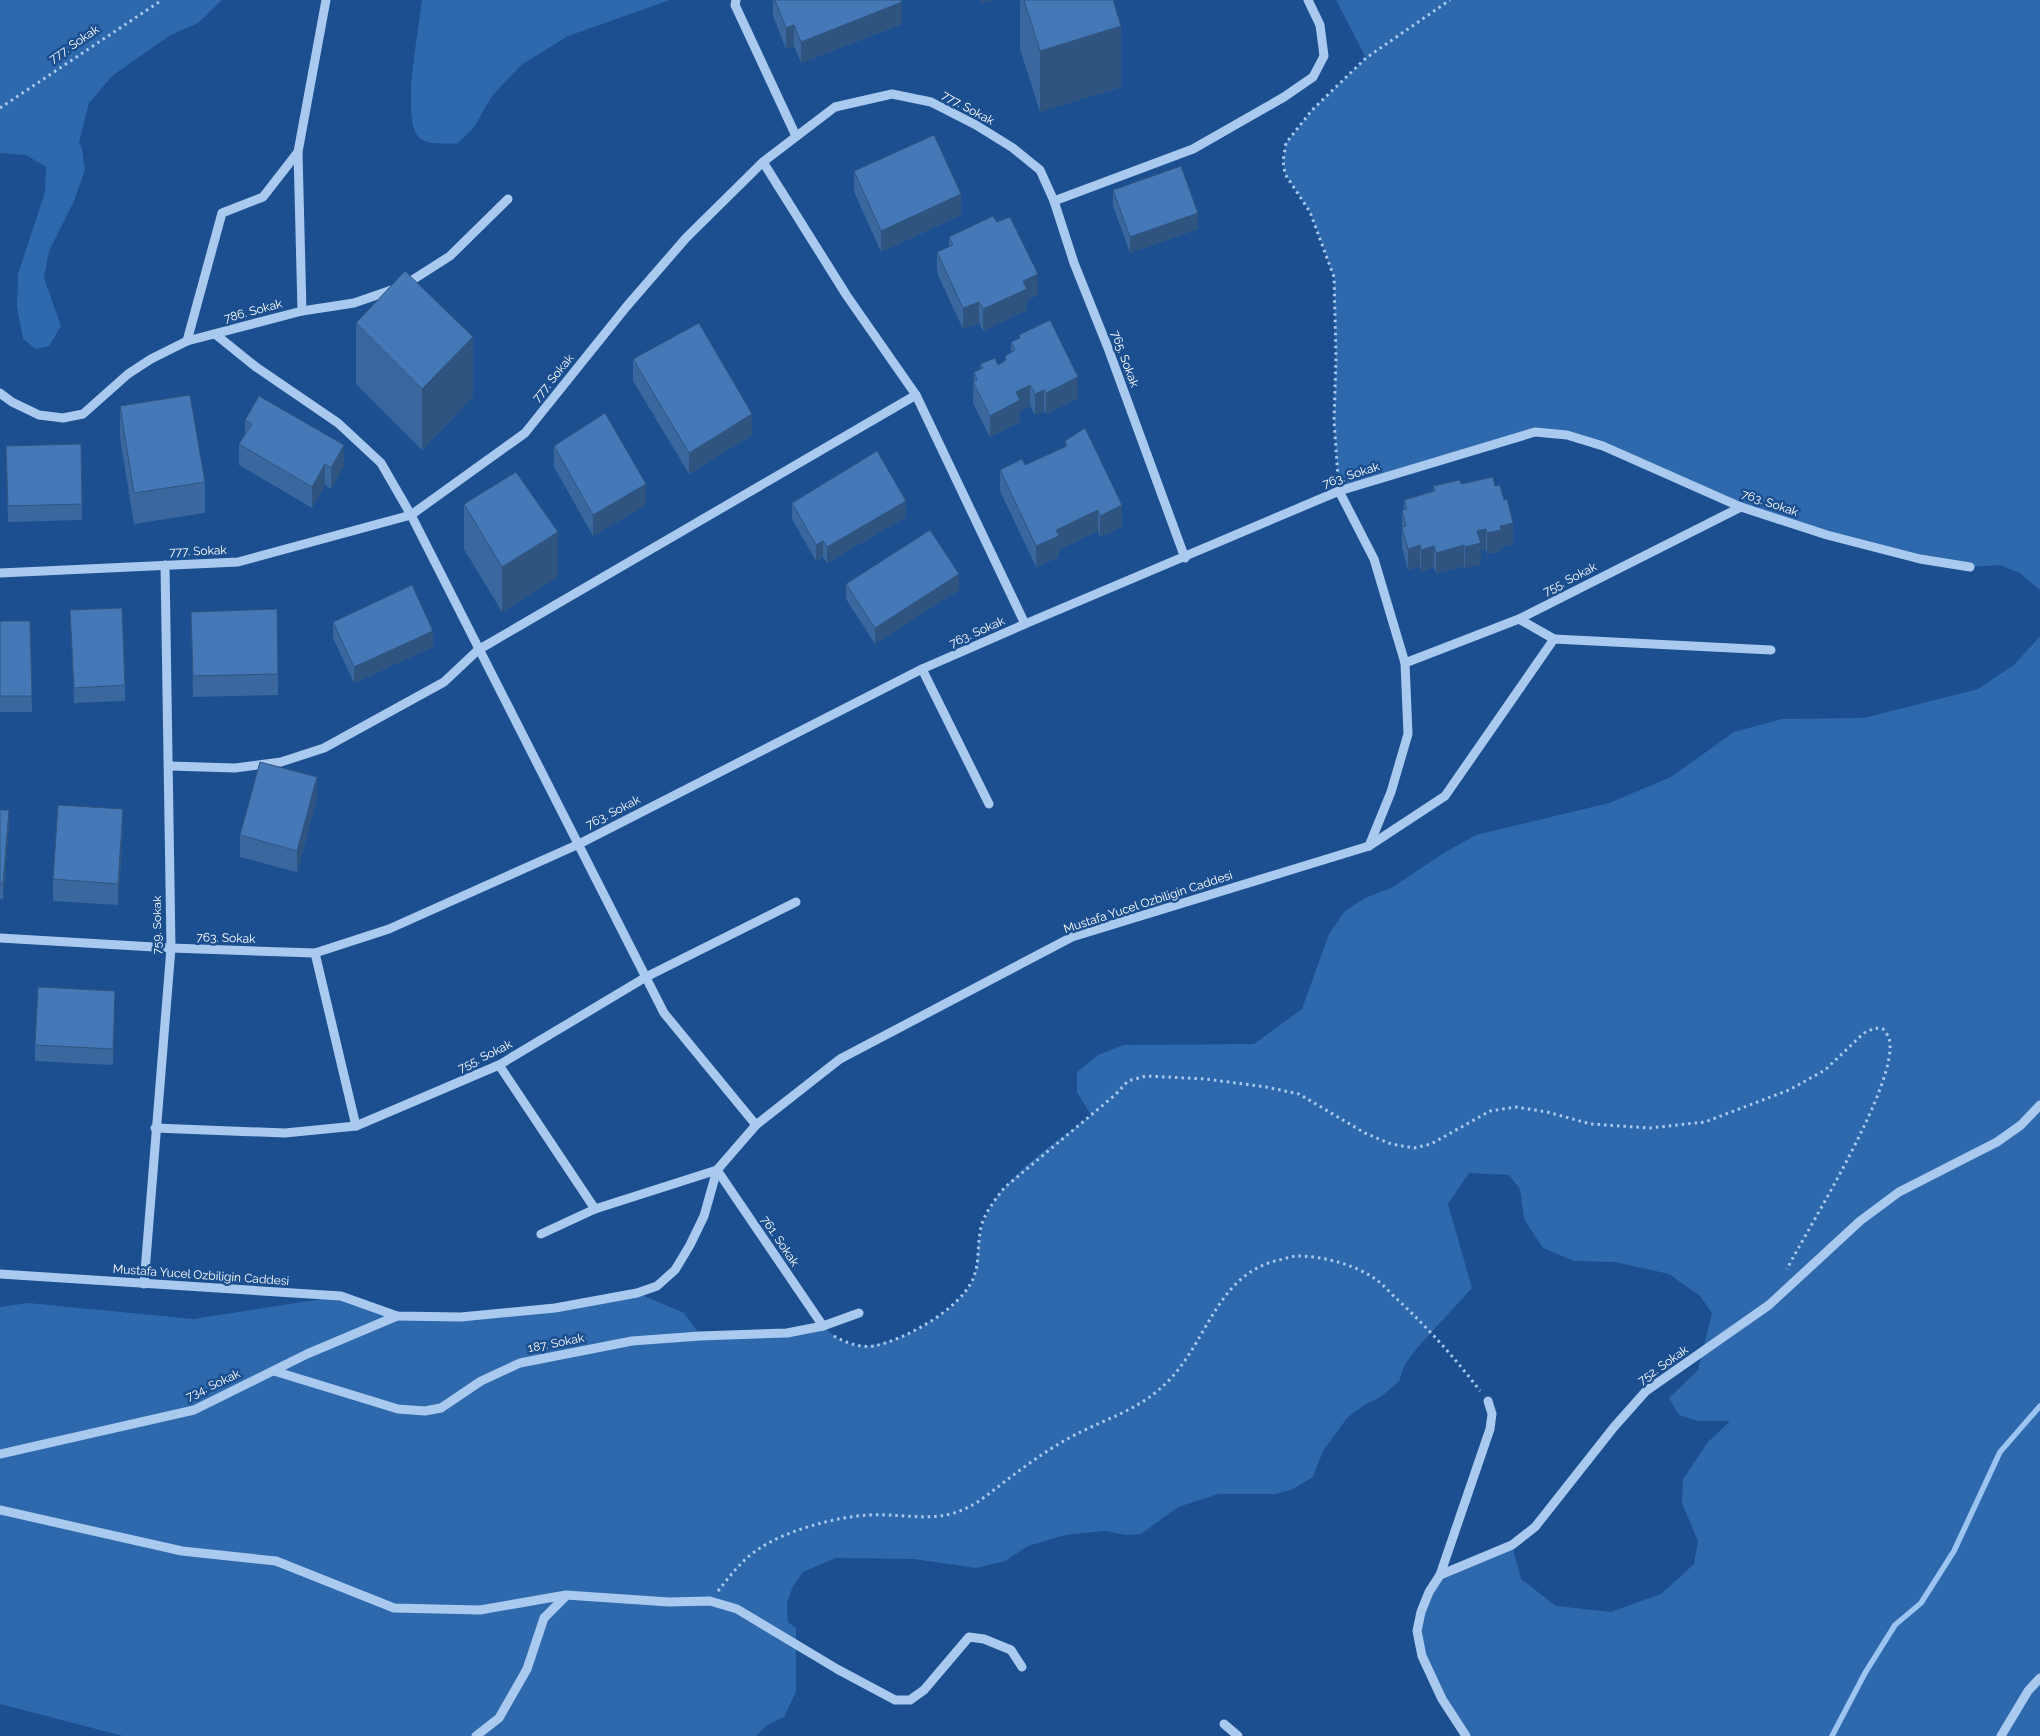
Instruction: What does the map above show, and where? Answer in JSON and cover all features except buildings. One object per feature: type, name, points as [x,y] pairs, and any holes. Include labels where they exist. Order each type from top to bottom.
[{"type":"street","points":[[302,311],[298,152],[326,0]]},
{"type":"street","points":[[736,0],[735,5],[796,136]]},
{"type":"street","points":[[1054,201],[1193,149],[1284,97],[1313,77],[1324,56],[1320,25],[1308,0]]},
{"type":"street","name":"777. Sokak","points":[[0,573],[238,562],[411,515],[525,433],[627,306],[686,238],[763,162],[835,106],[892,94],[931,102],[1012,148],[1040,170]]},
{"type":"street","points":[[187,341],[222,213],[263,198],[298,152]]},
{"type":"street","points":[[763,162],[848,296],[916,395],[1025,624]]},
{"type":"street","name":"765. Sokak","points":[[1040,170],[1054,201],[1074,263],[1108,348],[1185,558]]},
{"type":"street","name":"786. Sokak","points":[[0,393],[12,402],[39,415],[63,418],[83,414],[128,374],[151,358],[187,341],[302,311],[354,303],[403,286],[450,256],[508,199]]},
{"type":"street","points":[[215,334],[256,367],[338,423],[381,463],[411,515],[664,1013],[756,1125]]},
{"type":"street","points":[[169,766],[235,768],[281,762],[324,748],[444,682],[478,650],[916,395]]},
{"type":"street","name":"763. Sokak","points":[[0,938],[171,948],[315,953],[389,929],[579,844],[922,669],[1025,624],[1185,558],[1339,491],[1535,432],[1567,435],[1603,446],[1741,507],[1845,540],[1920,559],[1970,567]]},
{"type":"street","points":[[1339,491],[1374,559],[1405,663],[1408,734],[1391,792],[1369,846]]},
{"type":"street","name":"755. Sokak","points":[[1405,663],[1519,619],[1741,507]]},
{"type":"street","name":"759. Sokak","points":[[144,1284],[155,1128],[171,948],[165,565]]},
{"type":"street","points":[[1519,619],[1554,639],[1772,650]]},
{"type":"street","name":"Mustafa Yucel Ozbiligin Caddesi","points":[[717,1170],[756,1125],[840,1059],[1072,937],[1369,846],[1445,796],[1554,639]]},
{"type":"street","points":[[922,669],[989,804]]},
{"type":"street","name":"755. Sokak","points":[[155,1128],[285,1133],[356,1126],[499,1065],[646,977],[796,902]]},
{"type":"street","points":[[315,953],[356,1126]]},
{"type":"street","points":[[499,1065],[595,1210]]},
{"type":"street","name":"752. Sokak","points":[[1440,1575],[1512,1545],[1523,1537],[1535,1527],[1614,1427],[1646,1391],[1769,1305],[1860,1221],[1899,1192],[1997,1142],[2021,1126],[2040,1105]]},
{"type":"street","points":[[541,1234],[595,1210],[717,1170]]},
{"type":"street","points":[[397,1316],[460,1317],[501,1314],[637,1293],[658,1286],[675,1270],[690,1245],[704,1216],[717,1170]]},
{"type":"street","name":"761. Sokak","points":[[717,1170],[823,1326]]},
{"type":"street","name":"Mustafa Yucel Ozbiligin Caddesi","points":[[0,1274],[341,1296],[397,1316]]},
{"type":"street","name":"187. Sokak","points":[[274,1370],[398,1410],[425,1411],[441,1408],[482,1381],[520,1363],[632,1341],[787,1333],[823,1326],[859,1313]]},
{"type":"street","name":"734. Sokak","points":[[0,1454],[194,1410],[274,1370],[397,1316]]},
{"type":"street","points":[[1466,1736],[1442,1699],[1422,1656],[1417,1631],[1424,1605],[1440,1575],[1490,1430],[1492,1414],[1488,1402]]},
{"type":"street","points":[[0,1510],[182,1551],[276,1560],[394,1608],[480,1610],[566,1595],[669,1602],[710,1601],[736,1609],[837,1670],[895,1700],[910,1700],[924,1690],[969,1638],[984,1638],[1011,1650],[1022,1666]]},
{"type":"street","points":[[476,1736],[499,1718],[528,1669],[544,1618],[566,1595]]},
{"type":"street","points":[[2002,1736],[2028,1691],[2040,1678]]},
{"type":"street","points":[[1224,1724],[1238,1736]]},
{"type":"path","name":"777. Sokak","points":[[0,108],[162,0]]},
{"type":"path","points":[[1339,491],[1334,421],[1336,356],[1334,277],[1310,212],[1285,174],[1283,162],[1286,143],[1312,110],[1366,58],[1450,0]]},
{"type":"path","points":[[823,1326],[835,1337],[852,1344],[873,1346],[902,1336],[937,1318],[959,1298],[973,1280],[982,1226],[990,1206],[1004,1188],[1115,1095],[1128,1081],[1146,1076],[1206,1079],[1266,1087],[1298,1094],[1365,1133],[1391,1144],[1414,1148],[1432,1144],[1490,1111],[1516,1107],[1546,1112],[1591,1124],[1650,1128],[1705,1122],[1789,1090],[1825,1070],[1864,1033],[1875,1028],[1883,1029],[1889,1036],[1890,1047],[1884,1075],[1874,1103],[1855,1144],[1786,1273]]},
{"type":"path","points":[[710,1601],[738,1565],[758,1549],[787,1534],[834,1521],[868,1515],[941,1517],[970,1508],[1069,1438],[1125,1413],[1153,1397],[1173,1376],[1196,1345],[1217,1307],[1240,1278],[1262,1264],[1296,1256],[1343,1263],[1375,1278],[1409,1310],[1462,1367],[1488,1402]]},
{"type":"shaded area","points":[[0,0],[222,0],[198,23],[169,36],[112,76],[89,103],[79,142],[85,170],[74,201],[49,251],[44,278],[61,326],[49,346],[36,349],[23,339],[17,307],[18,274],[45,192],[46,167],[26,155],[0,153]]},
{"type":"shaded area","points":[[422,0],[670,0],[568,36],[521,65],[492,96],[474,127],[457,144],[435,143],[420,139],[413,124],[411,90]]},
{"type":"shaded area","points":[[1336,0],[2040,0],[2040,590],[2020,573],[2000,565],[1970,567],[1920,559],[1741,507],[1603,446],[1535,432],[1339,491],[1334,421],[1336,357],[1334,277],[1310,212],[1285,174],[1283,161],[1286,143],[1312,110],[1366,58]]},
{"type":"shaded area","points":[[2040,636],[2040,1736],[1466,1736],[1442,1699],[1417,1631],[1440,1575],[1512,1545],[1521,1579],[1556,1606],[1611,1612],[1661,1594],[1694,1564],[1698,1541],[1682,1503],[1683,1479],[1708,1442],[1730,1421],[1698,1421],[1679,1415],[1669,1398],[1698,1370],[1712,1313],[1700,1296],[1669,1274],[1615,1262],[1574,1261],[1543,1248],[1524,1219],[1520,1189],[1509,1175],[1469,1173],[1448,1204],[1472,1288],[1418,1347],[1405,1364],[1399,1381],[1382,1396],[1364,1405],[1347,1418],[1323,1451],[1313,1477],[1291,1490],[1275,1494],[1218,1494],[1178,1507],[1141,1534],[1126,1535],[1105,1531],[1065,1535],[1028,1546],[1005,1561],[976,1568],[914,1559],[836,1558],[803,1572],[793,1586],[787,1603],[788,1622],[796,1628],[796,1692],[784,1717],[766,1726],[756,1736],[123,1736],[0,1704],[0,1307],[28,1303],[193,1319],[341,1296],[397,1316],[461,1317],[637,1293],[684,1313],[701,1336],[823,1326],[836,1337],[851,1344],[883,1343],[920,1328],[937,1317],[965,1293],[976,1272],[981,1230],[990,1208],[999,1195],[1013,1178],[1034,1159],[1091,1115],[1077,1092],[1077,1072],[1098,1055],[1124,1045],[1254,1044],[1302,1009],[1329,934],[1345,911],[1365,898],[1393,887],[1442,854],[1476,835],[1609,803],[1671,777],[1734,732],[1782,719],[1864,718],[1978,689],[2015,664]]},
{"type":"waterway","points":[[1832,1736],[1865,1673],[1895,1625],[1921,1603],[1954,1551],[2000,1452],[2040,1406]]}]
